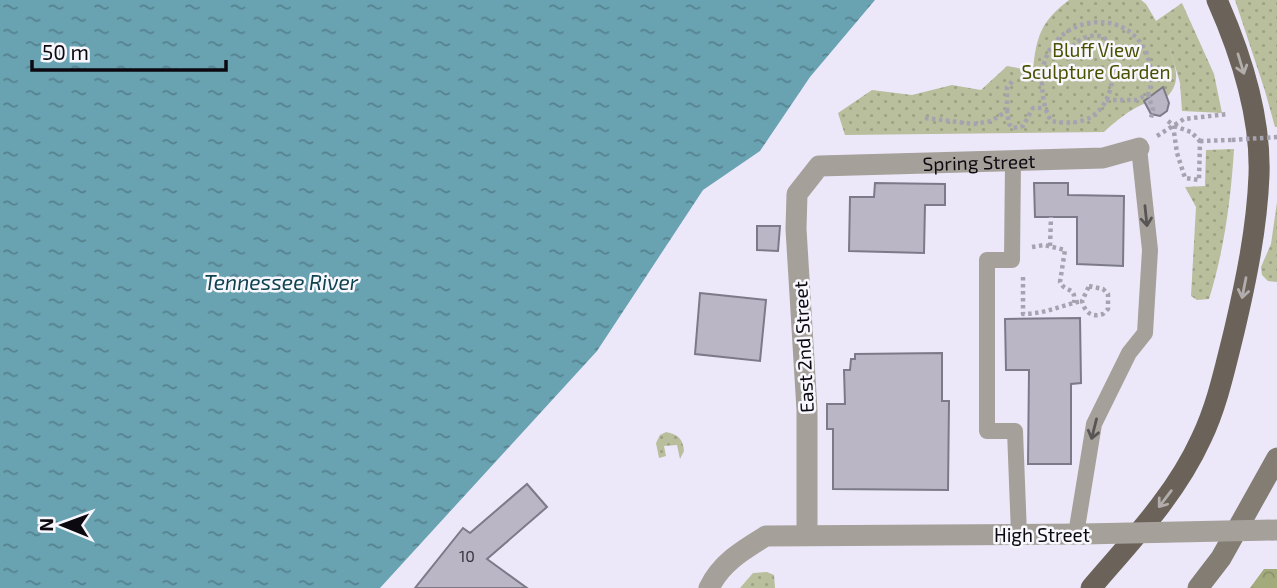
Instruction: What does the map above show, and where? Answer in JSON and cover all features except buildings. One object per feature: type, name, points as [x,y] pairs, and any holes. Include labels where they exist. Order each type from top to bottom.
[{"type":"main road","points":[[1091,588],[1170,494],[1201,439],[1216,401],[1245,288],[1259,174],[1256,134],[1250,92],[1217,0]]},
{"type":"main road","points":[[1198,588],[1221,558],[1277,458]]},
{"type":"street","name":"Spring Street","points":[[818,166],[1103,158],[1139,148]]},
{"type":"street","name":"East 2nd Street","points":[[807,535],[807,410],[796,229],[797,194],[818,166]]},
{"type":"street","name":"High Street","points":[[709,588],[713,579],[736,554],[765,536],[1277,530]]},
{"type":"lane","points":[[1079,534],[1094,424],[1129,353],[1145,333],[1150,250],[1139,148]]},
{"type":"lane","points":[[1013,162],[1012,260],[987,260],[987,430],[1015,431],[1019,534]]},
{"type":"path","points":[[1121,19],[1139,34],[1144,45],[1152,76],[1148,94],[1153,110],[1151,118]]},
{"type":"path","points":[[1071,22],[1050,46],[1041,71],[1044,108],[1051,121],[1075,123],[1094,117],[1106,100],[1115,55],[1104,37],[1094,34],[1079,39],[1070,49],[1069,63],[1072,72],[1077,76],[1086,76]]},
{"type":"path","points":[[1013,81],[1007,87],[1007,111],[1009,124],[1013,128],[1023,126],[1033,108],[1044,108]]},
{"type":"path","points":[[1106,100],[1138,100],[1148,94]]},
{"type":"path","points":[[925,118],[974,124],[990,121],[1007,111]]},
{"type":"path","points":[[1139,148],[1184,119],[1228,114]]},
{"type":"path","points":[[1168,121],[1191,132],[1200,141],[1199,180],[1185,178],[1177,153],[1173,125]]},
{"type":"path","points":[[1243,135],[1244,147]]},
{"type":"path","points":[[1200,141],[1277,137]]},
{"type":"path","points":[[1050,246],[1051,217]]},
{"type":"path","points":[[1025,252],[1037,245],[1065,250],[1060,282],[1062,286],[1072,290],[1075,295],[1074,303]]},
{"type":"path","points":[[1023,268],[1023,314],[1056,310],[1082,301]]},
{"type":"path","points":[[1097,316],[1108,309],[1108,294],[1103,289],[1089,286],[1082,301],[1085,310],[1097,316],[1107,321]]},
{"type":"green space","name":"Bluff View Sculpture Garden","points":[[1069,0],[1141,0],[1156,21],[1182,3],[1214,74],[1222,113],[1182,111],[1180,83],[1169,45],[1176,73],[1171,92],[1165,99],[1148,102],[1132,110],[1104,132],[845,135],[838,113],[872,90],[912,95],[952,85],[981,90],[1007,66],[1033,71],[1038,39],[1046,23]]},
{"type":"green space","points":[[1235,0],[1277,0],[1277,127],[1275,127]]},
{"type":"green space","points":[[1234,149],[1229,206],[1219,262],[1209,299],[1197,300],[1191,296],[1196,207],[1185,187],[1205,186],[1206,150]]},
{"type":"green space","points":[[1277,202],[1277,282],[1268,281],[1262,275],[1261,267],[1271,244]]},
{"type":"green space","points":[[666,432],[681,440],[684,451],[680,459],[677,445],[664,446],[666,456],[659,458],[656,443],[660,435]]},
{"type":"green space","points":[[1264,569],[1277,569],[1277,588],[1250,588]]},
{"type":"green space","points":[[767,572],[774,575],[775,588],[740,588],[753,573]]},
{"type":"water","name":"Tennessee River","points":[[0,0],[875,0],[810,77],[760,151],[703,190],[597,351],[380,588],[0,588]]}]
